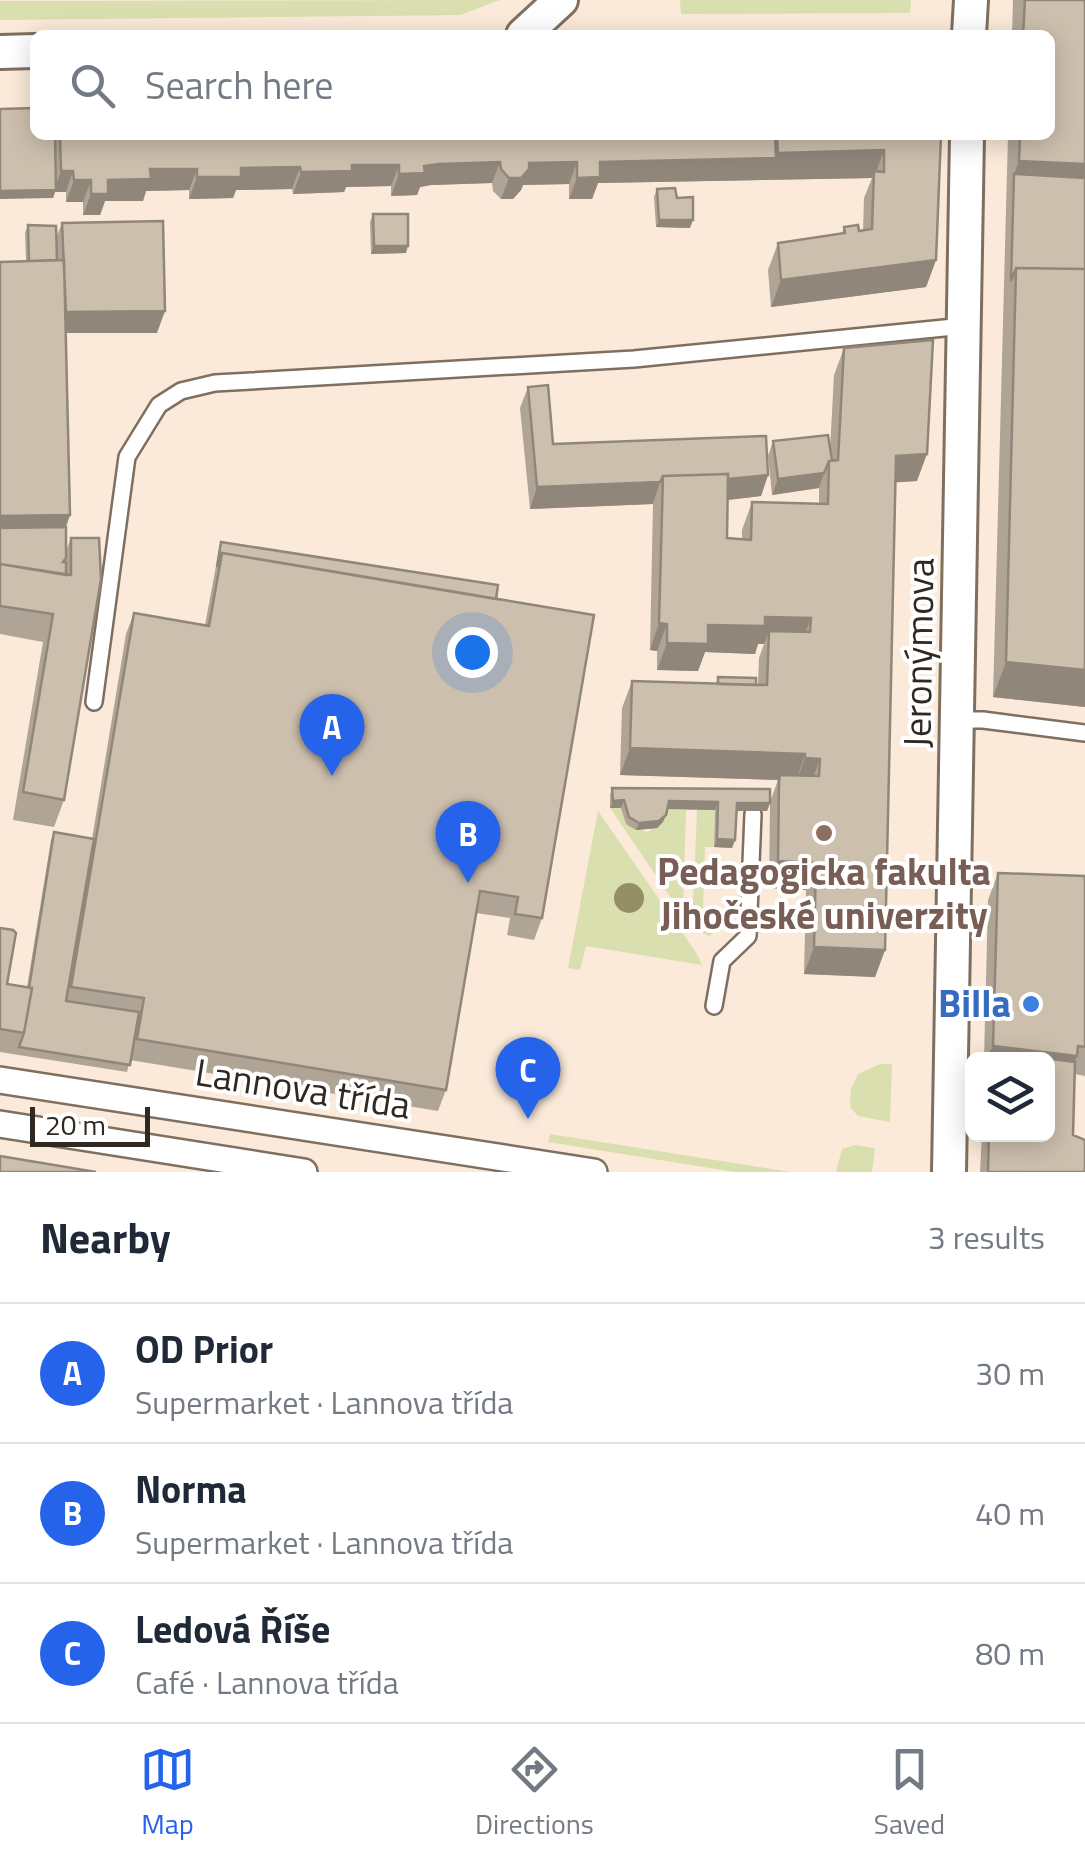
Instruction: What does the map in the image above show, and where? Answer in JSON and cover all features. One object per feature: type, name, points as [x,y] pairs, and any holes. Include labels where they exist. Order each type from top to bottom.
[{"type":"street","points":[[528,30],[561,0]]},
{"type":"street","points":[[969,30],[971,0]]},
{"type":"street","points":[[0,52],[30,51]]},
{"type":"street","name":"Jeronýmova","points":[[949,1172],[967,140]]},
{"type":"street","name":"Lannova třída","points":[[0,1080],[594,1172]]},
{"type":"street","points":[[0,1124],[304,1172]]},
{"type":"lane","points":[[94,702],[127,457],[159,405],[181,391],[216,383],[634,359],[964,326]]},
{"type":"lane","points":[[958,720],[1085,733]]},
{"type":"lane","points":[[714,1006],[722,961],[748,936],[753,814]]},
{"type":"green space","points":[[500,0],[460,15],[0,20],[0,1]]},
{"type":"green space","points":[[680,0],[911,1],[910,13],[681,14]]},
{"type":"green space","points":[[610,808],[621,808],[626,824],[647,832],[663,823],[666,809],[686,810],[683,907],[678,908]]},
{"type":"green space","points":[[697,810],[715,810],[714,847],[705,847],[703,911],[732,914],[709,936],[692,927]]},
{"type":"green space","points":[[598,811],[702,965],[586,946],[580,970],[568,968]]},
{"type":"green space","points":[[880,1064],[892,1064],[890,1122],[858,1116],[850,1107],[851,1089],[858,1074]]},
{"type":"green space","points":[[550,1134],[791,1172],[735,1172],[548,1142]]},
{"type":"green space","points":[[855,1145],[875,1148],[872,1172],[836,1172],[842,1149]]},
{"type":"building","points":[[1025,0],[1085,0],[1085,164],[1019,161],[1020,140],[1055,140],[1055,30],[1023,30]]},
{"type":"building","points":[[30,108],[30,140],[55,140],[56,190],[0,191],[0,109]]},
{"type":"building","points":[[60,140],[775,140],[776,158],[600,162],[600,177],[577,178],[577,162],[529,163],[521,178],[509,178],[500,162],[439,164],[424,166],[425,173],[399,174],[399,165],[352,165],[352,171],[301,172],[300,167],[241,168],[241,177],[197,177],[197,169],[150,169],[151,179],[108,180],[108,194],[91,194],[91,180],[74,180],[73,171],[61,171]]},
{"type":"building","points":[[777,140],[941,140],[936,260],[781,280],[778,243],[845,233],[844,227],[872,229],[874,171],[884,172],[884,150],[778,153]]},
{"type":"building","points":[[1014,174],[1085,178],[1085,269],[1016,268],[1011,281]]},
{"type":"building","points":[[675,188],[677,198],[693,197],[693,220],[659,220],[657,189]]},
{"type":"building","points":[[373,214],[408,214],[408,246],[374,246]]},
{"type":"building","points":[[163,221],[165,311],[66,312],[62,223]]},
{"type":"building","points":[[28,225],[56,226],[57,260],[29,261]]},
{"type":"building","points":[[64,260],[70,515],[0,516],[0,262]]},
{"type":"building","points":[[1016,268],[1085,269],[1085,670],[1006,662]]},
{"type":"building","points":[[933,340],[927,454],[896,456],[885,950],[814,947],[816,863],[778,861],[779,781],[780,775],[819,776],[820,759],[805,758],[805,754],[630,748],[632,681],[767,685],[769,631],[810,632],[811,618],[765,617],[765,626],[708,625],[708,644],[667,643],[667,624],[659,623],[663,476],[728,474],[727,538],[751,540],[752,502],[828,504],[829,461],[838,460],[844,348]]},
{"type":"building","points":[[548,385],[553,444],[766,436],[768,475],[728,479],[728,474],[663,476],[660,482],[537,487],[528,387]]},
{"type":"building","points":[[828,435],[832,460],[824,473],[778,479],[773,441]]},
{"type":"building","points":[[66,527],[66,575],[0,564],[0,528]]},
{"type":"building","points":[[71,538],[99,538],[101,579],[64,800],[23,792],[53,614],[0,606],[0,564],[71,575]]},
{"type":"building","points":[[221,542],[498,585],[496,599],[222,553],[217,567]]},
{"type":"building","points":[[222,553],[594,615],[542,918],[515,914],[518,897],[480,891],[446,1090],[137,1039],[144,998],[71,987],[134,613],[209,626]]},
{"type":"building","points":[[718,677],[756,678],[756,685],[718,684]]},
{"type":"building","points":[[612,788],[770,789],[770,803],[737,803],[735,840],[717,839],[718,802],[669,801],[666,815],[659,821],[639,823],[629,817],[624,800],[613,801]]},
{"type":"building","points":[[54,832],[94,839],[66,1001],[139,1012],[130,1065],[19,1047],[32,988]]},
{"type":"building","points":[[998,873],[1085,876],[1085,1047],[1078,1046],[1077,1056],[993,1046]]},
{"type":"building","points":[[0,928],[16,933],[7,984],[32,988],[24,1033],[0,1029]]},
{"type":"building","points":[[1055,1059],[1075,1062],[1073,1135],[1085,1140],[1085,1172],[988,1172],[989,1142],[1055,1142]]},
{"type":"building","points":[[0,1156],[96,1172],[0,1172]]},
{"type":"place","name":"OD Prior","points":[[332,776]]},
{"type":"place","name":"Pedagogicka fakulta Jihočeské univerzity","points":[[824,833]]},
{"type":"place","name":"Norma","points":[[468,883]]},
{"type":"place","name":"Billa","points":[[1031,1004]]},
{"type":"place","name":"Ledová Říše","points":[[528,1119]]}]
